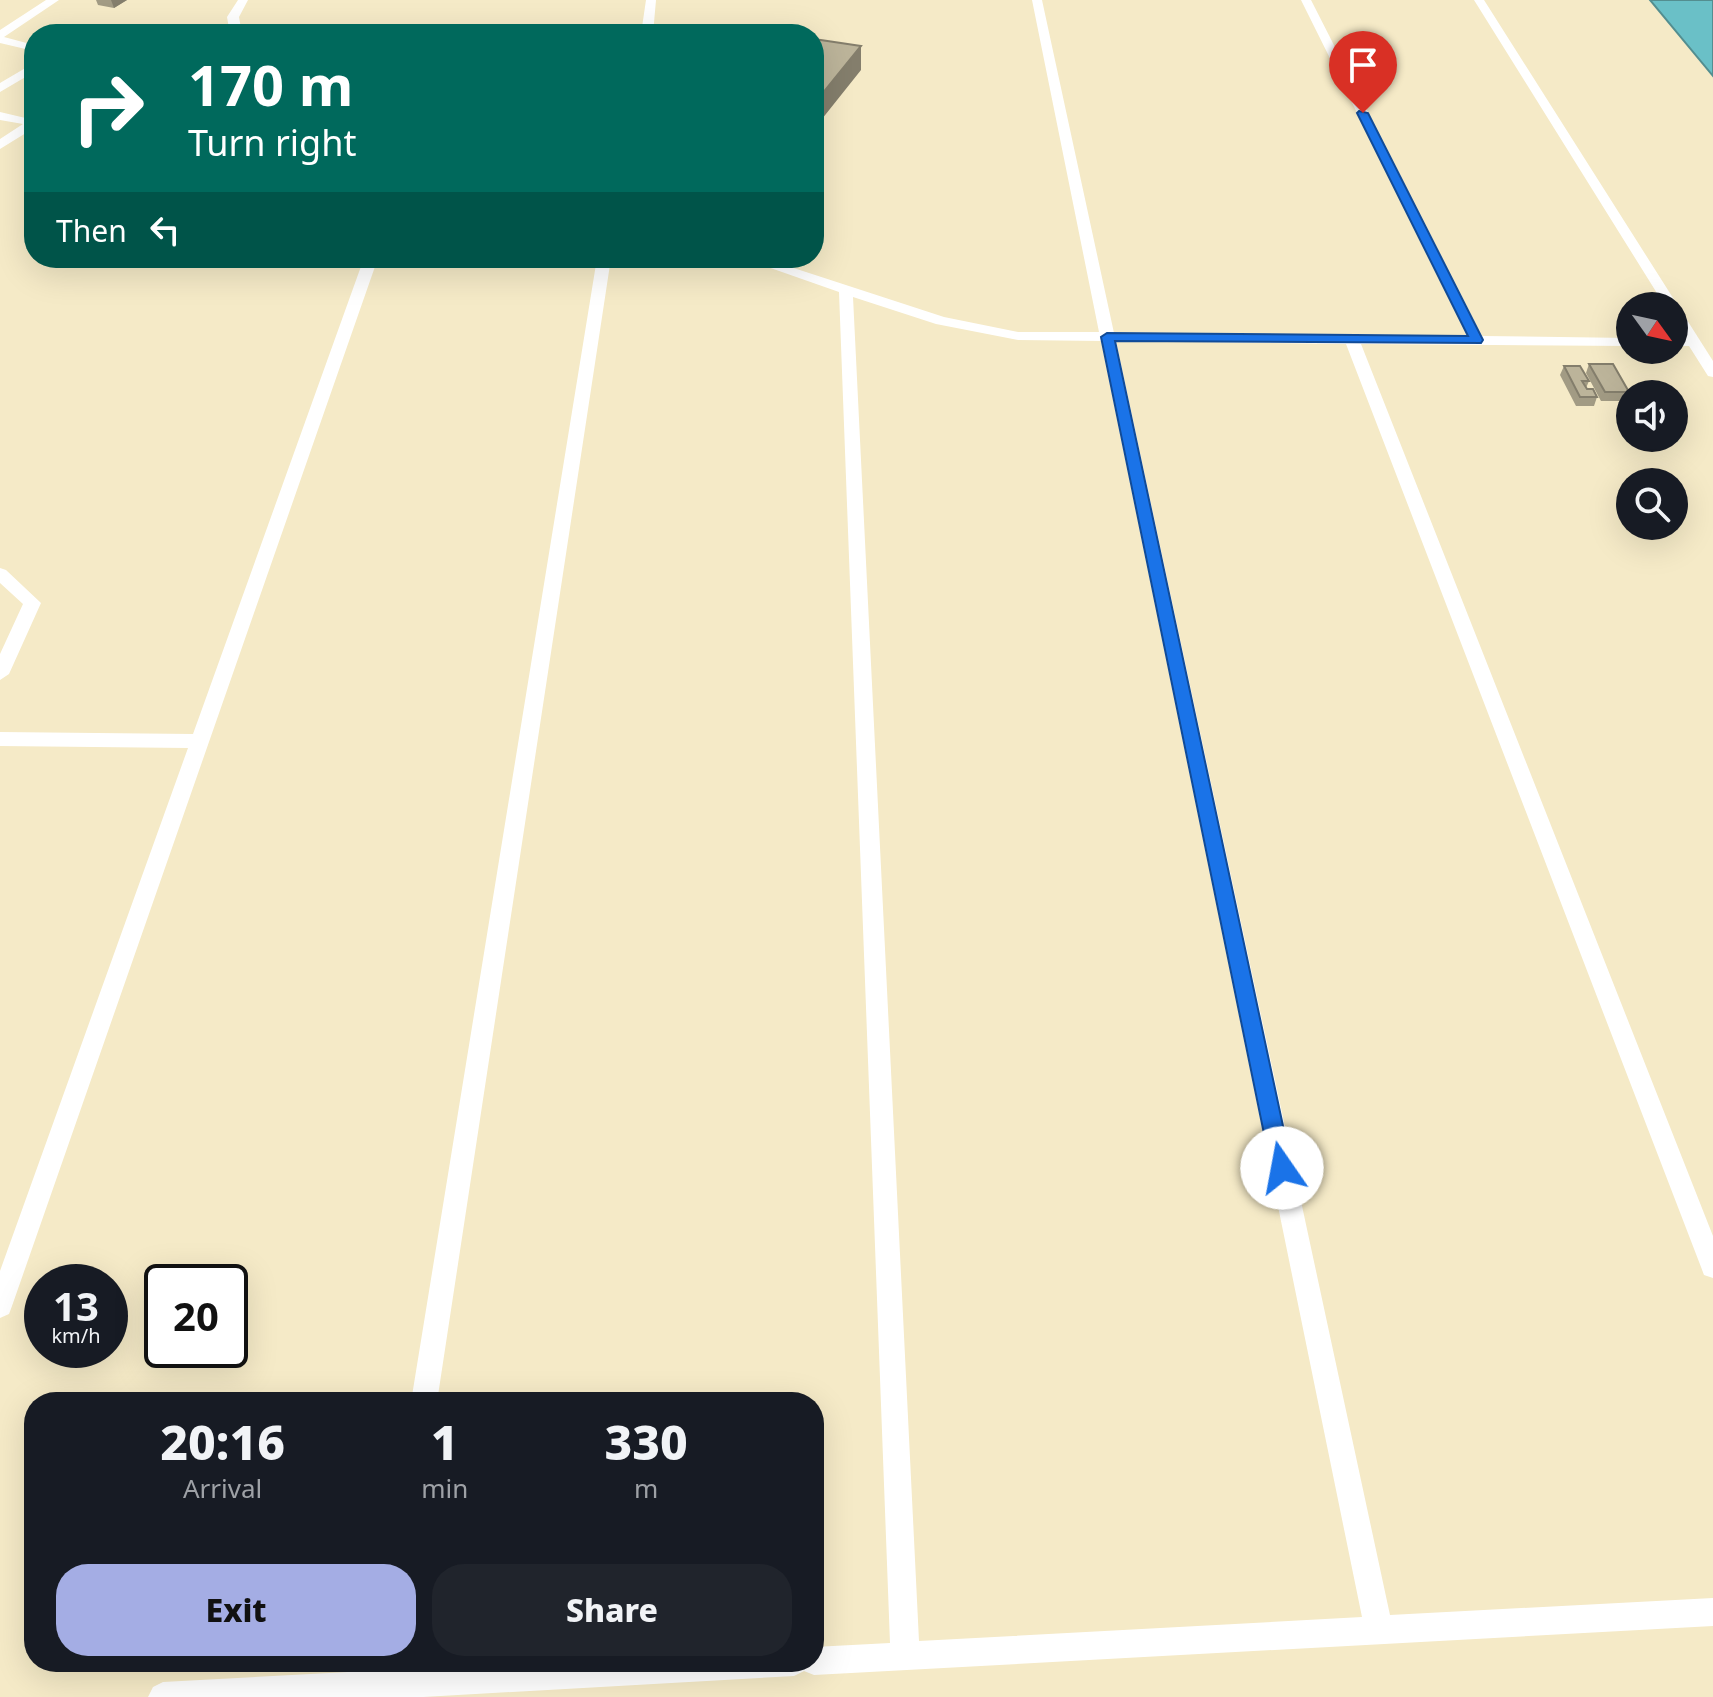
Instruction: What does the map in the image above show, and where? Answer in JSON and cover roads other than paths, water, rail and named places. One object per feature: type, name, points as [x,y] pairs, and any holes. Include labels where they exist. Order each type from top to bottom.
[{"type":"lane","points":[[0,38],[54,0]]},
{"type":"lane","points":[[234,24],[233,17],[243,0]]},
{"type":"lane","points":[[648,24],[651,0]]},
{"type":"lane","points":[[1037,0],[1379,1630]]},
{"type":"lane","points":[[1306,0],[1477,340]]},
{"type":"lane","points":[[1479,0],[1663,292]]},
{"type":"lane","points":[[0,38],[24,45]]},
{"type":"lane","points":[[0,88],[24,73]]},
{"type":"lane","points":[[0,116],[24,121]]},
{"type":"lane","points":[[0,145],[24,129]]},
{"type":"lane","points":[[0,1306],[367,268]]},
{"type":"lane","points":[[426,1392],[602,268]]},
{"type":"lane","points":[[779,268],[941,321],[1018,336],[1616,342]]},
{"type":"lane","points":[[846,290],[905,1656]]},
{"type":"lane","points":[[1688,332],[1713,373]]},
{"type":"lane","points":[[1352,339],[1713,1267]]},
{"type":"lane","points":[[1688,342],[1694,342]]},
{"type":"lane","points":[[0,574],[32,603],[0,674]]},
{"type":"lane","points":[[0,739],[200,741]]},
{"type":"lane","points":[[824,1660],[1713,1612]]},
{"type":"lane","points":[[163,1697],[381,1674],[450,1672]]},
{"type":"water","points":[[1650,0],[1713,0],[1713,76]]}]
